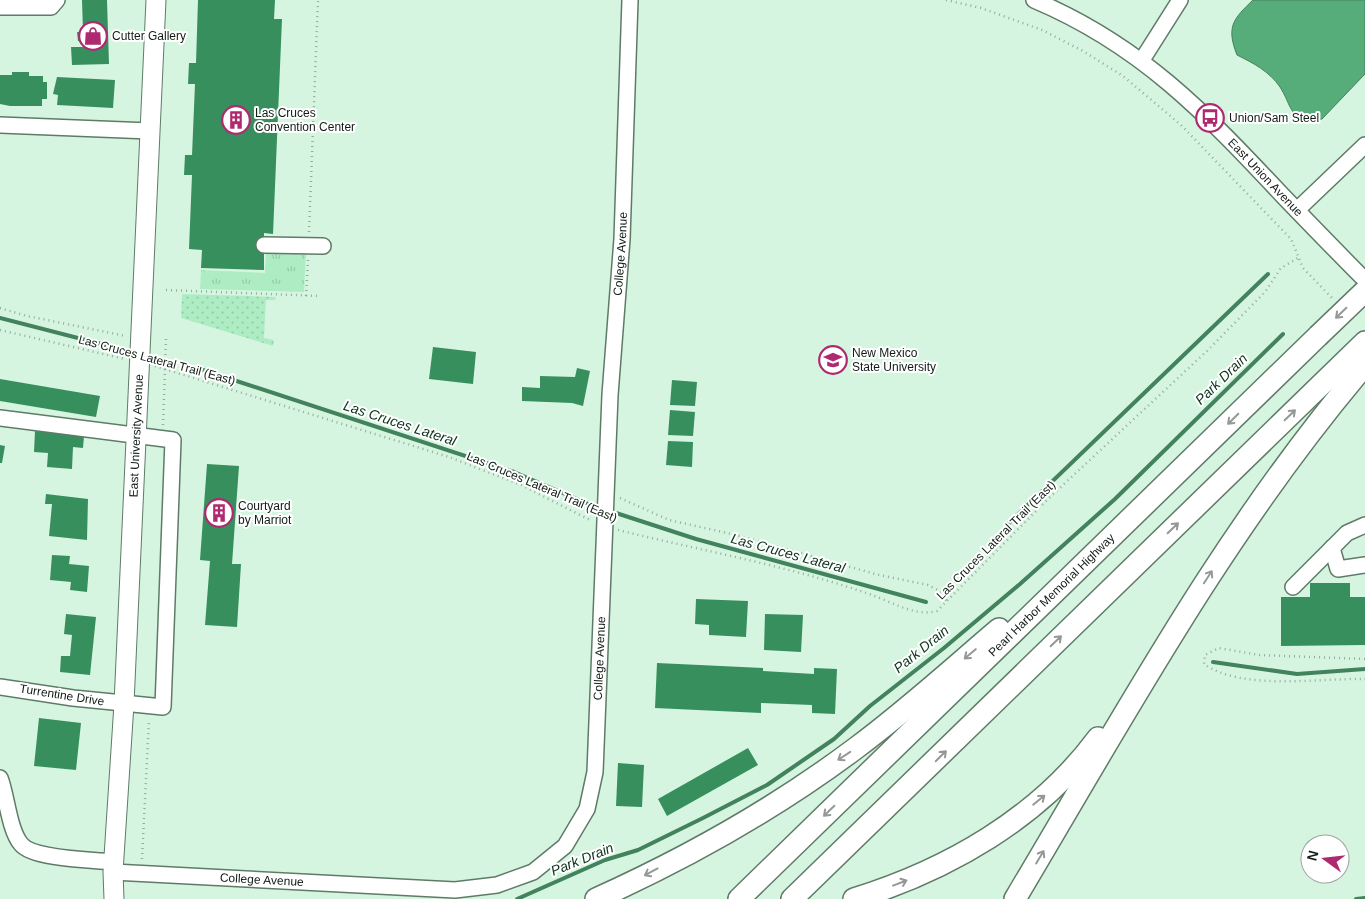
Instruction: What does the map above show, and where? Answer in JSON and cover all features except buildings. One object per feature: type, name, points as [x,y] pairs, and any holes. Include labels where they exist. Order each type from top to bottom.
[{"type":"highway","name":"Pearl Harbor Memorial Highway","points":[[739,899],[1365,291]]},
{"type":"highway","points":[[854,899],[910,880],[964,853],[989,838],[1040,800],[1090,749],[1181,619],[1246,520],[1356,367],[1365,342]]},
{"type":"highway","points":[[792,899],[1356,367]]},
{"type":"highway","points":[[596,899],[629,884],[751,818],[855,749],[1154,498]]},
{"type":"highway","points":[[1015,899],[1181,619]]},
{"type":"main road","name":"East University Avenue","points":[[114,899],[113,867],[124,704],[156,0]]},
{"type":"main road","name":"East University Avenue","points":[[107,899],[113,867]]},
{"type":"street","points":[[0,7],[51,7],[57,0]]},
{"type":"street","name":"College Avenue","points":[[0,778],[16,835],[21,846],[35,853],[113,867],[455,890],[497,885],[533,872],[565,846],[587,809],[593,782],[610,395],[622,239],[630,0]]},
{"type":"street","name":"East Union Avenue","points":[[1034,0],[1071,17],[1142,60],[1210,118],[1365,280]]},
{"type":"street","points":[[1142,60],[1180,0]]},
{"type":"street","points":[[0,125],[150,131]]},
{"type":"street","points":[[1297,210],[1365,145]]},
{"type":"street","points":[[264,244],[316,246]]},
{"type":"street","points":[[0,418],[136,437]]},
{"type":"street","name":"Turrentine Drive","points":[[0,687],[124,704],[163,707],[173,440],[136,437]]},
{"type":"street","points":[[1293,586],[1346,534],[1365,525]]},
{"type":"street","points":[[1332,548],[1338,569],[1365,565]]},
{"type":"path","points":[[306,296],[316,246],[318,0]]},
{"type":"path","points":[[946,0],[981,8],[1027,24],[1083,51],[1123,76],[1181,125],[1291,240],[1303,268],[1337,304]]},
{"type":"path","name":"Las Cruces Lateral Trail (East)","points":[[0,330],[139,362],[449,457],[521,485],[604,526],[782,568],[855,589],[911,610],[930,613],[937,611],[947,602],[1049,498],[1208,350],[1265,292],[1281,268],[1298,258]]},
{"type":"path","points":[[166,290],[320,296]]},
{"type":"path","points":[[0,308],[27,316],[140,339]]},
{"type":"path","points":[[607,491],[642,510],[669,520],[736,535],[879,575],[928,585],[942,592],[947,602]]},
{"type":"path","points":[[1365,659],[1259,655],[1219,648],[1205,655],[1204,664],[1215,672],[1260,680],[1365,679]]},
{"type":"green space","points":[[266,252],[306,253],[304,292],[200,289],[201,270],[265,273]]},
{"type":"green space","points":[[182,294],[276,297],[275,300],[266,300],[264,338],[274,340],[273,346],[181,318]]},
{"type":"shaded area","points":[[1253,0],[1365,0],[1365,74],[1322,119],[1303,123],[1294,113],[1280,87],[1271,76],[1255,64],[1237,55],[1232,37],[1233,24],[1236,18]]},
{"type":"waterway","points":[[1009,523],[1268,274]]},
{"type":"waterway","name":"Las Cruces Lateral","points":[[0,318],[109,346]]},
{"type":"waterway","name":"Park Drain","points":[[517,899],[605,860],[638,850],[703,818],[767,785],[834,739],[870,706],[944,648],[1020,584],[1115,499],[1283,334]]},
{"type":"waterway","name":"Las Cruces Lateral","points":[[197,368],[514,472],[593,506]]},
{"type":"waterway","name":"Las Cruces Lateral","points":[[616,513],[696,539],[926,602]]},
{"type":"waterway","name":"Las Cruces Lateral","points":[[1213,662],[1297,674],[1365,669]]},
{"type":"waterway","name":"Park Drain","points":[[1356,899],[1365,898]]},
{"type":"place","name":"Cutter Gallery","points":[[93,36]]},
{"type":"place","name":"Union/Sam Steel","points":[[1210,118]]},
{"type":"place","name":"Las Cruces Convention Center","points":[[236,120]]},
{"type":"place","name":"New Mexico State University","points":[[833,360]]},
{"type":"place","name":"Courtyard by Marriot","points":[[219,513]]}]
